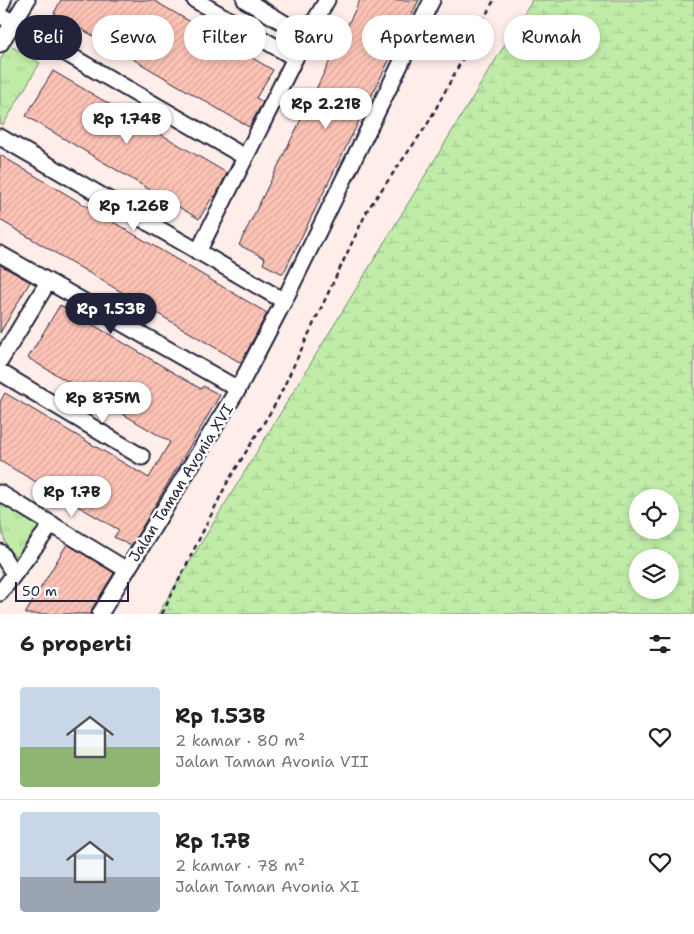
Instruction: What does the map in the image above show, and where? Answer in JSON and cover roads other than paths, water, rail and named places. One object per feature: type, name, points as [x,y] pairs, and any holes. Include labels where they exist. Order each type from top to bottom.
[{"type":"street","points":[[0,6],[3,0]]},
{"type":"street","points":[[0,44],[27,0]]},
{"type":"street","points":[[195,0],[276,47]]},
{"type":"street","points":[[246,0],[276,18]]},
{"type":"street","points":[[318,15],[327,0]]},
{"type":"street","name":"Jalan Taman Avonia XVI","points":[[100,614],[238,389],[284,301],[432,0]]},
{"type":"street","points":[[0,15],[245,157]]},
{"type":"street","points":[[198,252],[294,60]]},
{"type":"street","points":[[0,137],[284,301]]},
{"type":"street","points":[[0,254],[238,389]]},
{"type":"street","points":[[0,361],[48,282]]},
{"type":"street","points":[[0,372],[142,457]]},
{"type":"street","points":[[0,493],[127,570]]},
{"type":"street","points":[[0,593],[52,524]]},
{"type":"street","points":[[0,552],[14,574]]}]
